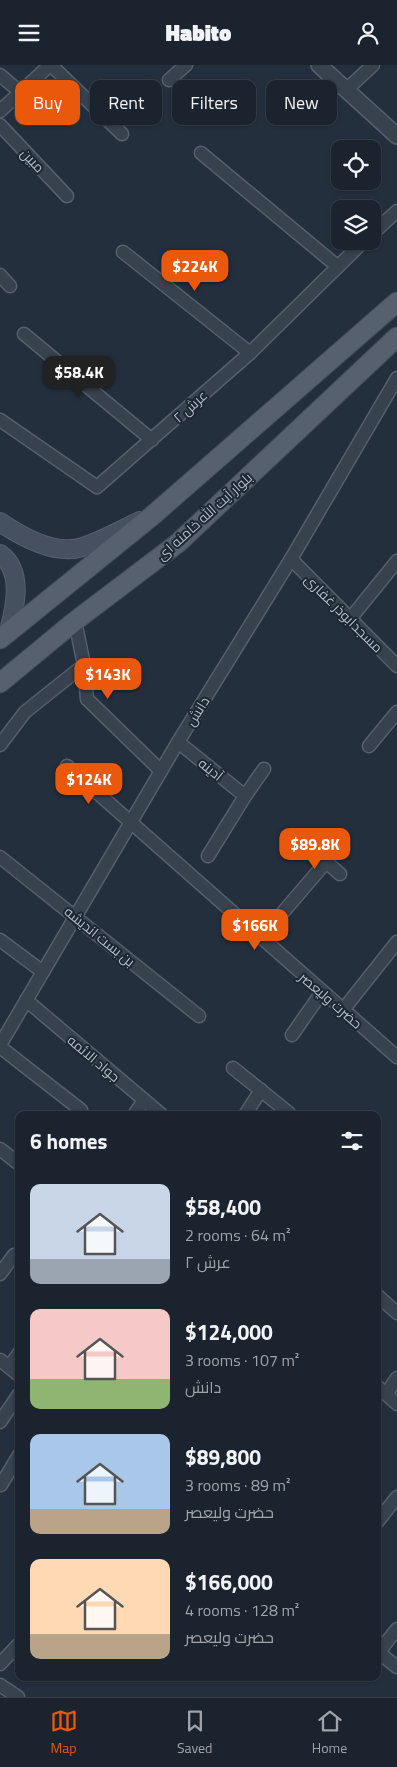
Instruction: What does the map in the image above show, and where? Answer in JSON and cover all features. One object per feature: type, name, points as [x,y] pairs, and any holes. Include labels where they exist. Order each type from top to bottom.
[{"type":"main road","points":[[4,635],[152,516],[397,302]]},
{"type":"main road","name":"بلوار آیت الله خامنه ای","points":[[0,683],[75,621],[178,543],[397,337]]},
{"type":"main road","points":[[0,522],[17,533],[42,544],[66,550],[82,548],[152,516]]},
{"type":"main road","points":[[0,554],[6,558],[16,586],[16,606],[4,635]]},
{"type":"street","points":[[34,80],[51,65],[122,134]]},
{"type":"street","points":[[169,80],[186,65]]},
{"type":"street","points":[[319,65],[397,136]]},
{"type":"street","points":[[346,90],[373,65]]},
{"type":"street","points":[[0,75],[15,88]]},
{"type":"street","points":[[0,111],[15,97]]},
{"type":"street","name":"مبین","points":[[0,125],[67,196]]},
{"type":"street","points":[[201,153],[337,266]]},
{"type":"street","points":[[381,226],[397,211]]},
{"type":"street","name":"عرش ۲","points":[[0,420],[97,487],[250,353],[354,250]]},
{"type":"street","points":[[123,252],[250,353]]},
{"type":"street","points":[[0,275],[10,286]]},
{"type":"street","points":[[24,334],[152,440]]},
{"type":"street","name":"دانش","points":[[0,1046],[178,742],[291,559],[397,379]]},
{"type":"street","name":"مسجدابوذر غفاری","points":[[291,559],[397,666]]},
{"type":"street","points":[[350,619],[397,561]]},
{"type":"street","points":[[75,621],[84,665],[86,699],[161,771]]},
{"type":"street","points":[[0,745],[25,712],[84,665]]},
{"type":"street","points":[[369,746],[397,712]]},
{"type":"street","name":"آدینه","points":[[178,742],[245,796]]},
{"type":"street","name":"حضرت ولیعصر","points":[[67,766],[397,1057]]},
{"type":"street","points":[[208,856],[264,769]]},
{"type":"street","points":[[307,845],[340,874]]},
{"type":"street","name":"بن بست اندیشه","points":[[0,857],[199,1016]]},
{"type":"street","points":[[261,938],[326,862]]},
{"type":"street","points":[[0,940],[43,972]]},
{"type":"street","points":[[343,1010],[397,942]]},
{"type":"street","points":[[292,1035],[322,992]]},
{"type":"street","name":"جواد الائمه","points":[[26,1000],[157,1111]]},
{"type":"street","points":[[0,1046],[80,1110]]},
{"type":"street","points":[[233,1068],[287,1111]]},
{"type":"street","points":[[248,1111],[261,1090]]},
{"type":"street","points":[[137,1111],[144,1100]]},
{"type":"street","points":[[0,1149],[15,1161]]},
{"type":"street","points":[[0,1275],[14,1255]]},
{"type":"street","points":[[381,1299],[397,1313]]},
{"type":"street","points":[[397,1377],[382,1390],[397,1404]]},
{"type":"street","points":[[0,1423],[15,1400]]},
{"type":"street","points":[[2,1485],[15,1462]]},
{"type":"street","points":[[381,1517],[397,1497]]},
{"type":"street","points":[[381,1648],[397,1629]]},
{"type":"street","points":[[0,1664],[15,1648]]},
{"type":"street","points":[[381,1654],[397,1667]]},
{"type":"street","points":[[0,1685],[18,1697]]}]
